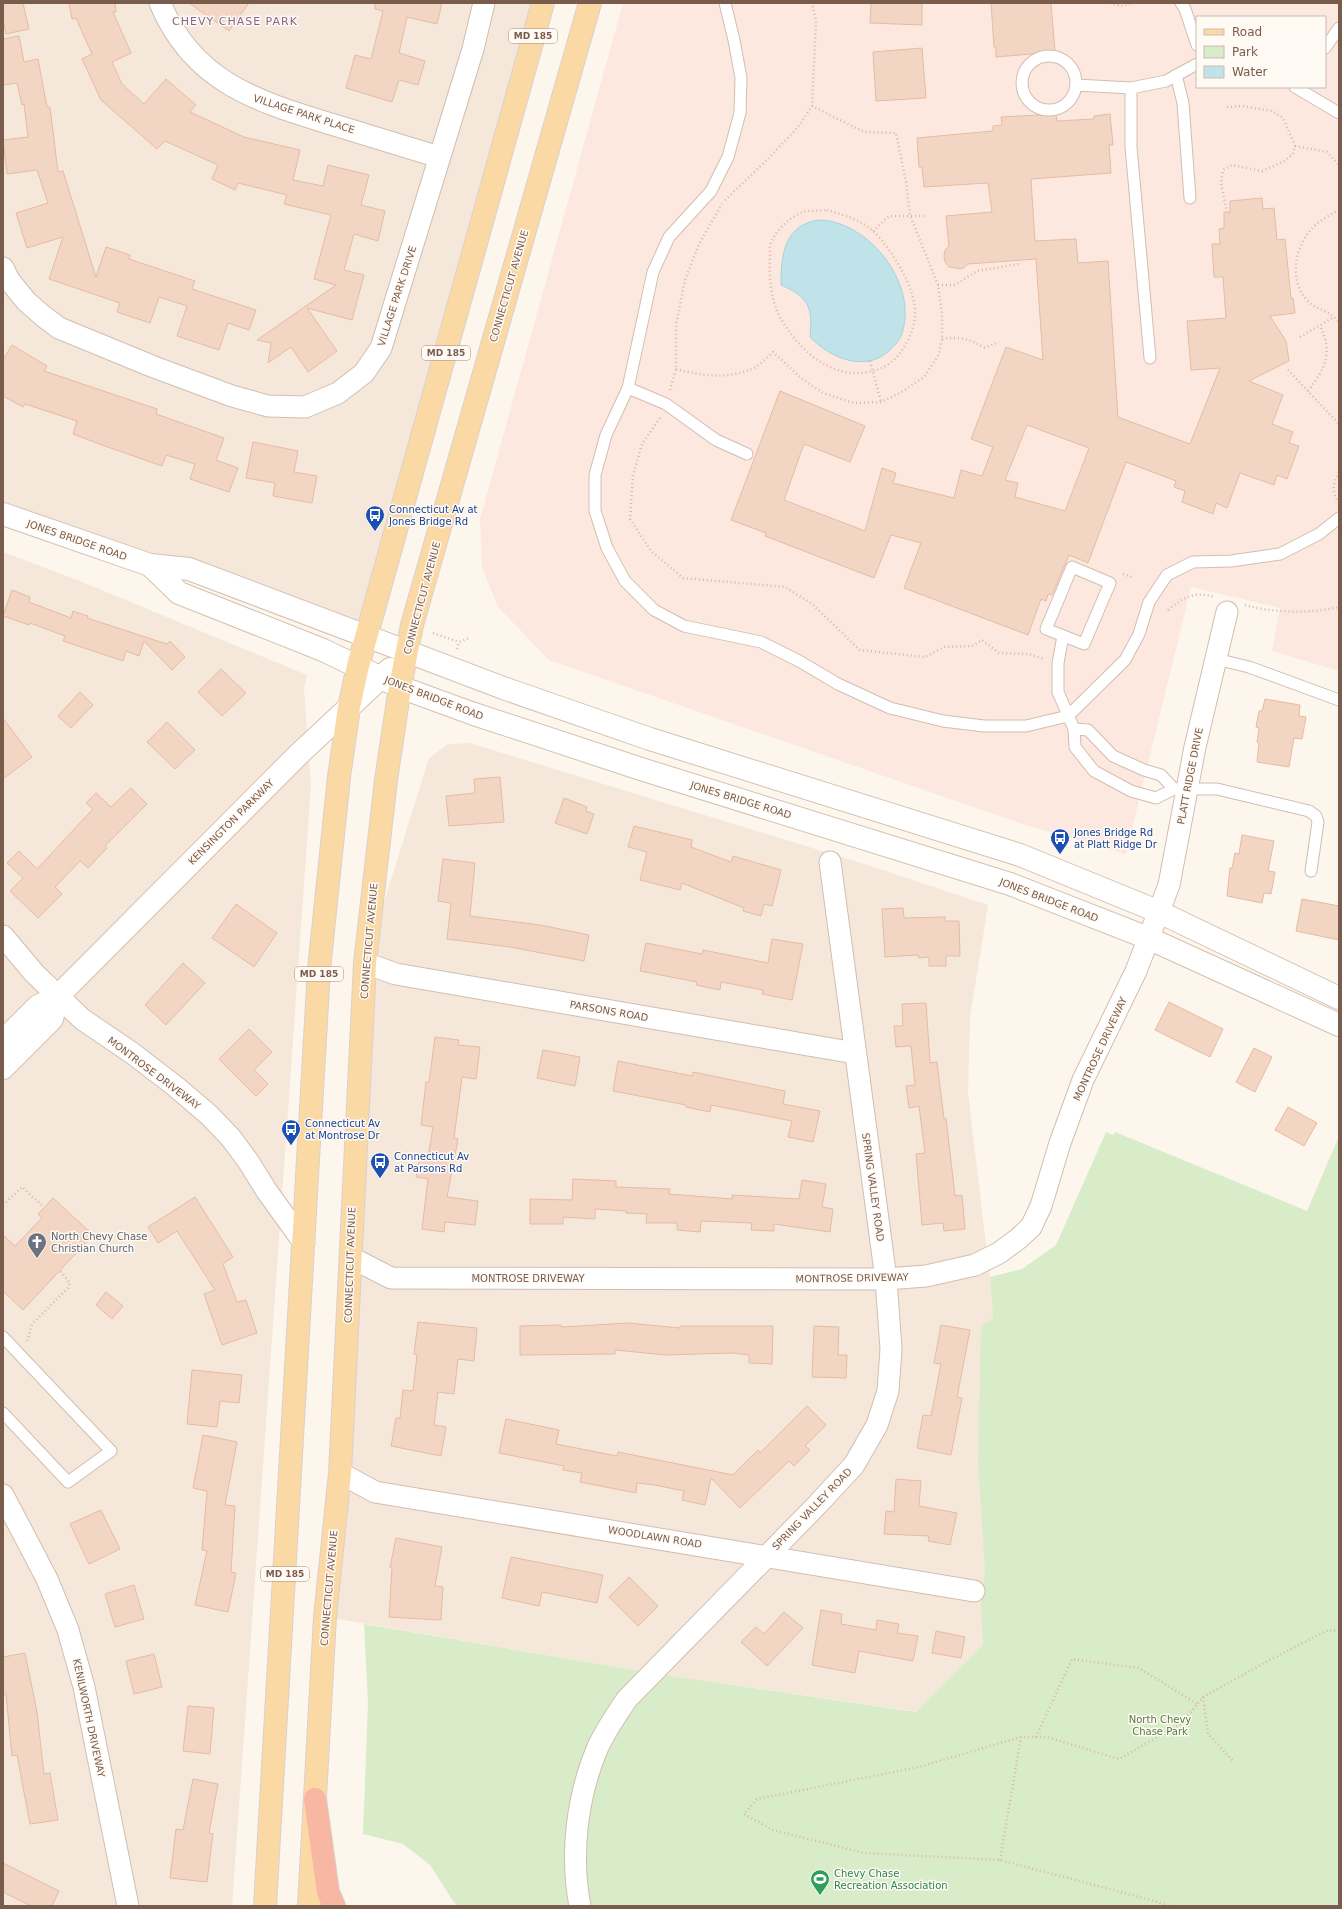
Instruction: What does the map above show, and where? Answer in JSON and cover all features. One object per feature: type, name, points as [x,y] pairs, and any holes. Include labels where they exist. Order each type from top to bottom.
[{"type":"highway","points":[[315,1799],[328,1892],[334,1906]]},
{"type":"main road","name":"MD 185","points":[[265,1906],[319,969],[339,777],[349,707],[358,666],[543,3]]},
{"type":"main road","name":"CONNECTICUT AVENUE","points":[[308,1906],[326,1617],[340,1473],[352,1258],[352,1223],[365,963],[386,780],[390,682],[408,651],[412,625],[590,3]]},
{"type":"main road","name":"JONES BRIDGE ROAD","points":[[3,514],[150,566],[189,569],[506,689],[650,739],[1020,854],[1157,911],[1339,998]]},
{"type":"main road","name":"JONES BRIDGE ROAD","points":[[150,566],[179,593],[323,650],[390,682],[471,712],[641,769],[1010,884],[1148,938],[1339,1025]]},
{"type":"main road","name":"KENSINGTON PARKWAY","points":[[3,1041],[38,1006],[57,997],[298,755],[349,707],[390,682]]},
{"type":"main road","points":[[3,1068],[52,1019],[57,997]]},
{"type":"street","name":"VILLAGE PARK PLACE","points":[[160,3],[175,33],[189,52],[211,72],[232,88],[252,98],[291,112],[439,156]]},
{"type":"street","name":"VILLAGE PARK DRIVE","points":[[3,268],[9,280],[26,301],[42,316],[59,328],[154,367],[232,396],[268,406],[305,407],[340,392],[364,373],[381,348],[473,49],[484,3]]},
{"type":"street","name":"PLATT RIDGE DRIVE","points":[[1148,938],[1157,911],[1169,885],[1181,789],[1195,747],[1216,659],[1227,604]]},
{"type":"street","name":"SPRING VALLEY ROAD","points":[[580,1906],[576,1871],[581,1807],[588,1775],[607,1730],[627,1699],[767,1556],[854,1464],[877,1425],[888,1391],[892,1349],[886,1279],[830,862]]},
{"type":"street","name":"MONTROSE DRIVEWAY","points":[[3,936],[34,973],[57,997],[82,1019],[132,1053],[175,1086],[209,1115],[231,1138],[304,1243]]},
{"type":"street","name":"MONTROSE DRIVEWAY","points":[[352,1258],[391,1278],[886,1279],[926,1276],[975,1264],[999,1253],[1031,1227],[1041,1206],[1060,1143],[1083,1080],[1136,971],[1148,938]]},
{"type":"street","name":"PARSONS ROAD","points":[[365,963],[396,974],[855,1053]]},
{"type":"street","name":"WOODLAWN ROAD","points":[[340,1473],[375,1492],[974,1591]]},
{"type":"street","name":"KENILWORTH DRIVEWAY","points":[[3,1495],[47,1579],[68,1630],[84,1686],[128,1906]]},
{"type":"lane","points":[[725,3],[741,78],[740,113],[728,157],[711,191],[669,237],[653,272],[628,388],[606,435],[595,475],[595,511],[607,548],[625,581],[654,610],[684,626],[761,642],[838,684],[890,708],[943,720],[984,726],[1026,726],[1068,716],[1126,660],[1139,634],[1149,602],[1167,575],[1193,562],[1231,561],[1280,554],[1320,534],[1339,518]]},
{"type":"lane","points":[[1181,3],[1185,9],[1196,42]]},
{"type":"lane","points":[[1326,47],[1339,28]]},
{"type":"lane","points":[[1050,56],[1059,58],[1069,65],[1076,77],[1076,85],[1074,94],[1069,102],[1062,107],[1044,110],[1035,106],[1028,100],[1024,93],[1022,84],[1023,75],[1030,64],[1041,57],[1050,56]]},
{"type":"lane","points":[[1076,85],[1131,88],[1166,81],[1196,65]]},
{"type":"lane","points":[[1176,75],[1183,103],[1190,198]]},
{"type":"lane","points":[[1131,88],[1131,147],[1150,358]]},
{"type":"lane","points":[[1297,88],[1339,113]]},
{"type":"lane","points":[[628,388],[666,404],[716,440],[747,454]]},
{"type":"lane","points":[[1072,567],[1110,583],[1084,644],[1063,636],[1046,629],[1072,567]]},
{"type":"lane","points":[[1063,636],[1058,663],[1058,692],[1074,729],[1075,747],[1094,771],[1131,791],[1156,798],[1181,789],[1217,789],[1309,811],[1316,816],[1318,822],[1310,871]]},
{"type":"lane","points":[[1216,659],[1249,667],[1339,700]]},
{"type":"lane","points":[[1074,729],[1088,730],[1113,756],[1144,770],[1161,775],[1181,789]]},
{"type":"lane","points":[[3,1337],[111,1451],[68,1482],[3,1413]]},
{"type":"path","points":[[812,3],[816,21],[812,106],[798,127],[768,159],[724,201],[699,244],[685,280],[676,325],[676,369],[666,404],[660,417],[642,444],[633,475],[630,519],[651,551],[683,578],[785,587],[812,604],[860,650],[925,657],[944,647],[972,646],[982,640],[999,653],[1029,654],[1058,663]]},
{"type":"path","points":[[1110,3],[1121,6],[1133,3]]},
{"type":"path","points":[[676,369],[702,376],[730,376],[757,366],[773,352],[801,378],[823,393],[854,403],[881,402],[900,393],[924,377],[939,354],[942,339],[942,314],[938,285],[910,215],[906,182],[896,133],[864,132],[812,106]]},
{"type":"path","points":[[1226,107],[1241,106],[1272,111],[1283,118],[1295,146],[1293,154],[1283,162],[1262,171],[1232,165],[1223,170],[1221,183],[1227,212]]},
{"type":"path","points":[[1295,146],[1328,152],[1339,165]]},
{"type":"path","points":[[827,210],[855,219],[873,231],[903,272],[912,292],[915,316],[910,336],[901,352],[889,364],[874,371],[859,374],[836,371],[818,360],[801,344],[781,319],[770,290],[770,243],[786,222],[803,212],[827,210]]},
{"type":"path","points":[[1339,210],[1309,231],[1300,246],[1294,268],[1296,281],[1304,296],[1311,304],[1334,317],[1339,322]]},
{"type":"path","points":[[873,231],[889,216],[924,216]]},
{"type":"path","points":[[938,285],[955,284],[977,270],[1019,264]]},
{"type":"path","points":[[1300,337],[1334,317]]},
{"type":"path","points":[[1308,391],[1321,373],[1327,356],[1326,340],[1320,326]]},
{"type":"path","points":[[942,339],[957,337],[972,341],[985,348],[999,342]]},
{"type":"path","points":[[870,361],[874,371],[881,402]]},
{"type":"path","points":[[1288,370],[1339,424]]},
{"type":"path","points":[[1339,472],[1335,480],[1333,495],[1339,503]]},
{"type":"path","points":[[1123,574],[1132,577]]},
{"type":"path","points":[[1168,610],[1181,600],[1201,593],[1227,604],[1261,609],[1308,612],[1339,607]]},
{"type":"path","points":[[433,633],[459,642],[469,638]]},
{"type":"path","points":[[456,652],[459,642]]},
{"type":"path","points":[[3,1205],[22,1187],[44,1207]]},
{"type":"path","points":[[22,1357],[32,1324],[68,1288],[70,1283],[60,1271]]},
{"type":"path","points":[[1168,1906],[1158,1902],[1000,1860],[864,1853],[773,1830],[744,1814],[756,1799],[919,1767],[1021,1737],[1047,1738],[1120,1759],[1182,1723],[1203,1697],[1328,1630],[1339,1632]]},
{"type":"path","points":[[1036,1737],[1072,1659],[1139,1668],[1197,1704]]},
{"type":"path","points":[[1203,1697],[1208,1734],[1234,1762]]},
{"type":"path","points":[[1000,1860],[1021,1737]]},
{"type":"shaded area","points":[[3,3],[543,3],[367,636],[3,513]]},
{"type":"shaded area","points":[[623,3],[1339,3],[1339,671],[1272,651],[1280,608],[1191,587],[1126,854],[1025,825],[549,660],[498,607],[482,568],[480,519]]},
{"type":"shaded area","points":[[3,552],[80,581],[307,675],[304,689],[311,785],[232,1906],[3,1906]]},
{"type":"shaded area","points":[[470,743],[874,867],[988,905],[970,1017],[968,1093],[990,1277],[1001,1422],[985,1679],[940,1715],[652,1673],[326,1617],[365,963],[429,758],[448,744]]},
{"type":"green space","name":"North Chevy Chase Park","points":[[1106,1132],[1113,1135],[1115,1132],[1307,1211],[1339,1136],[1339,1906],[458,1906],[453,1901],[430,1865],[403,1844],[363,1834],[368,1703],[364,1624],[652,1673],[916,1712],[983,1645],[981,1605],[985,1570],[978,1463],[981,1326],[993,1318],[990,1277],[1022,1269],[1056,1245]]},
{"type":"water","points":[[820,220],[838,223],[855,231],[871,243],[885,258],[895,275],[902,293],[905,312],[903,330],[902,335],[897,342],[882,356],[861,362],[839,357],[828,352],[810,337],[810,311],[803,299],[798,294],[781,285],[784,252],[792,234],[808,223]]},
{"type":"building","points":[[3,3],[23,3],[29,29],[6,34],[3,20]]},
{"type":"building","points":[[69,3],[115,3],[116,12],[113,12],[131,53],[112,62],[122,84],[144,104],[166,79],[196,105],[190,112],[244,137],[300,150],[293,180],[323,186],[328,165],[369,175],[361,205],[385,211],[378,241],[354,234],[344,270],[364,275],[352,320],[307,308],[337,351],[308,372],[291,347],[268,363],[271,343],[257,340],[336,285],[314,279],[331,215],[284,204],[287,195],[238,183],[235,190],[212,179],[218,165],[165,141],[157,149],[101,100],[82,59],[92,54],[76,18],[72,19]]},
{"type":"building","points":[[189,3],[249,3],[229,31]]},
{"type":"building","points":[[375,3],[442,3],[437,24],[407,17],[399,53],[425,61],[418,85],[399,80],[392,102],[346,88],[355,55],[371,59],[383,11],[375,9]]},
{"type":"building","points":[[871,3],[922,3],[922,25],[870,23]]},
{"type":"building","points":[[991,3],[1051,3],[1055,52],[996,57]]},
{"type":"building","points":[[19,36],[24,62],[38,59],[47,107],[50,107],[58,172],[63,171],[96,277],[106,247],[130,255],[129,259],[195,281],[192,289],[256,310],[249,330],[228,323],[219,350],[177,336],[187,306],[159,297],[150,323],[117,312],[120,303],[49,279],[63,237],[27,248],[16,213],[48,203],[37,170],[7,174],[3,140],[28,137],[24,104],[22,105],[17,83],[3,85],[3,39]]},
{"type":"building","points":[[922,48],[926,98],[876,101],[873,52]]},
{"type":"building","points":[[1056,114],[1057,121],[1094,119],[1094,116],[1110,114],[1113,145],[1109,145],[1111,173],[1031,179],[1035,241],[1076,239],[1078,263],[1108,261],[1118,417],[1190,444],[1220,368],[1191,370],[1187,321],[1226,318],[1223,277],[1214,277],[1212,244],[1220,244],[1219,229],[1224,228],[1224,212],[1230,213],[1230,201],[1262,198],[1263,209],[1274,208],[1277,240],[1285,239],[1291,298],[1293,298],[1295,313],[1270,316],[1286,341],[1289,361],[1249,381],[1283,395],[1272,424],[1293,432],[1289,443],[1299,446],[1287,479],[1277,475],[1274,485],[1240,473],[1227,508],[1216,503],[1213,514],[1182,502],[1185,491],[1174,487],[1176,481],[1126,462],[1088,563],[1069,555],[1052,595],[1048,594],[1046,601],[1041,599],[1028,635],[904,588],[921,543],[891,535],[874,578],[765,536],[766,533],[731,520],[780,391],[865,426],[850,462],[804,444],[784,500],[865,531],[882,468],[896,473],[893,483],[954,498],[961,470],[982,476],[993,447],[971,439],[1006,347],[1043,360],[1036,259],[968,264],[962,269],[949,267],[945,262],[944,256],[945,250],[949,246],[946,216],[992,212],[988,183],[924,187],[922,167],[919,167],[917,138],[993,131],[993,126],[1002,125],[1001,117]],"holes":[[[1027,425],[1089,448],[1065,511],[1015,497],[1018,483],[1005,480]]]},
{"type":"building","points":[[12,345],[47,366],[44,371],[157,409],[156,414],[224,438],[216,460],[238,468],[229,492],[190,479],[195,464],[166,455],[162,466],[102,445],[73,434],[77,421],[25,404],[23,407],[3,396],[3,360]]},
{"type":"building","points":[[253,442],[298,451],[294,472],[317,476],[312,503],[273,496],[275,483],[246,478]]},
{"type":"building","points":[[12,590],[30,597],[29,602],[71,618],[73,611],[88,616],[87,618],[167,644],[170,641],[185,657],[172,670],[144,641],[139,656],[126,651],[123,661],[63,641],[65,636],[30,623],[29,625],[3,616]]},
{"type":"building","points":[[221,669],[246,693],[222,716],[198,692]]},
{"type":"building","points":[[80,692],[93,705],[71,728],[58,716]]},
{"type":"building","points":[[1265,699],[1300,705],[1299,716],[1306,717],[1302,739],[1294,738],[1289,767],[1257,762],[1259,728],[1256,727],[1259,711],[1262,711]]},
{"type":"building","points":[[3,718],[32,757],[3,779]]},
{"type":"building","points":[[167,722],[195,750],[175,769],[147,742]]},
{"type":"building","points":[[500,777],[504,822],[449,826],[446,796],[475,793],[474,779]]},
{"type":"building","points":[[131,788],[147,804],[105,846],[107,848],[88,868],[80,861],[55,887],[62,894],[38,918],[10,891],[23,878],[7,863],[19,851],[37,869],[93,809],[86,803],[96,793],[111,807]]},
{"type":"building","points":[[564,798],[587,807],[586,811],[594,814],[587,834],[555,823]]},
{"type":"building","points":[[634,826],[692,840],[691,847],[731,862],[733,856],[781,870],[772,906],[764,904],[761,916],[743,911],[744,908],[682,883],[680,890],[640,880],[647,852],[628,847]]},
{"type":"building","points":[[1242,835],[1274,841],[1268,871],[1275,872],[1271,894],[1264,893],[1262,903],[1227,896],[1230,868],[1232,868],[1235,853],[1239,854]]},
{"type":"building","points":[[443,859],[475,863],[470,916],[540,925],[589,935],[584,961],[510,947],[447,939],[451,903],[438,901]]},
{"type":"building","points":[[1302,899],[1339,906],[1339,940],[1296,931]]},
{"type":"building","points":[[236,904],[277,933],[254,967],[212,938]]},
{"type":"building","points":[[903,908],[904,918],[945,917],[945,921],[959,921],[960,956],[946,956],[946,966],[929,966],[929,957],[919,958],[918,955],[885,957],[882,909]]},
{"type":"building","points":[[772,939],[803,944],[792,1000],[762,994],[763,990],[721,982],[720,990],[696,985],[697,982],[640,971],[646,943],[702,954],[703,950],[768,963]]},
{"type":"building","points":[[183,963],[205,983],[166,1025],[145,1005]]},
{"type":"building","points":[[1169,1002],[1223,1029],[1210,1057],[1155,1030]]},
{"type":"building","points":[[926,1003],[930,1063],[937,1062],[944,1119],[946,1118],[955,1196],[962,1195],[965,1229],[944,1231],[943,1223],[922,1225],[916,1154],[925,1153],[919,1106],[909,1108],[906,1086],[915,1085],[911,1046],[896,1047],[894,1026],[903,1026],[902,1004]]},
{"type":"building","points":[[249,1029],[272,1052],[254,1070],[268,1084],[256,1096],[219,1059]]},
{"type":"building","points":[[435,1037],[459,1040],[458,1045],[480,1047],[476,1079],[462,1077],[454,1138],[458,1139],[447,1197],[478,1201],[475,1225],[445,1222],[444,1232],[422,1229],[428,1179],[416,1177],[420,1156],[428,1157],[433,1127],[421,1125],[426,1082],[429,1082]]},
{"type":"building","points":[[1254,1048],[1272,1057],[1255,1092],[1236,1082]]},
{"type":"building","points":[[543,1050],[580,1057],[575,1086],[537,1078]]},
{"type":"building","points":[[618,1061],[692,1076],[693,1072],[785,1091],[783,1104],[820,1111],[813,1142],[788,1137],[792,1121],[711,1105],[710,1112],[686,1107],[686,1105],[613,1091]]},
{"type":"building","points":[[1288,1107],[1317,1123],[1304,1146],[1275,1130]]},
{"type":"building","points":[[573,1179],[616,1181],[616,1187],[670,1189],[669,1194],[732,1199],[732,1195],[799,1199],[802,1180],[826,1184],[822,1207],[833,1209],[830,1232],[774,1224],[774,1231],[751,1230],[752,1223],[701,1221],[700,1232],[677,1230],[677,1223],[646,1223],[647,1214],[595,1209],[595,1219],[563,1217],[563,1224],[530,1224],[530,1199],[572,1200]]},
{"type":"building","points":[[195,1197],[233,1257],[223,1264],[237,1302],[246,1300],[257,1333],[222,1345],[204,1294],[215,1290],[177,1231],[158,1243],[148,1227]]},
{"type":"building","name":"North Chevy Chase Christian Church","points":[[53,1198],[93,1235],[23,1310],[3,1291],[3,1235],[15,1246],[42,1218],[38,1214]]},
{"type":"building","points":[[106,1292],[123,1306],[112,1319],[96,1305]]},
{"type":"building","points":[[418,1322],[477,1328],[474,1361],[458,1359],[454,1394],[438,1392],[434,1425],[446,1427],[441,1456],[391,1446],[396,1418],[400,1418],[403,1390],[413,1391],[417,1355],[414,1354]]},
{"type":"building","points":[[628,1323],[680,1328],[680,1326],[773,1326],[772,1364],[749,1363],[749,1355],[732,1353],[666,1355],[615,1350],[615,1354],[520,1355],[520,1326],[561,1325],[561,1327]]},
{"type":"building","points":[[941,1325],[970,1330],[957,1397],[962,1398],[951,1455],[917,1448],[923,1415],[931,1416],[941,1364],[934,1363]]},
{"type":"building","points":[[814,1326],[839,1327],[838,1355],[847,1355],[846,1378],[812,1377]]},
{"type":"building","points":[[192,1370],[242,1375],[239,1403],[220,1401],[217,1427],[187,1424]]},
{"type":"building","points":[[807,1406],[826,1425],[805,1446],[810,1450],[794,1466],[789,1461],[740,1508],[711,1478],[705,1505],[682,1500],[684,1491],[637,1483],[636,1493],[580,1482],[582,1473],[563,1470],[564,1466],[499,1453],[506,1419],[559,1430],[556,1444],[617,1456],[618,1452],[733,1475],[758,1450],[760,1453]]},
{"type":"building","points":[[203,1435],[237,1442],[225,1505],[235,1506],[231,1572],[236,1573],[228,1612],[195,1605],[207,1551],[202,1550],[207,1491],[193,1488]]},
{"type":"building","points":[[896,1479],[921,1481],[919,1506],[957,1513],[950,1545],[928,1541],[929,1536],[884,1534],[886,1511],[894,1512]]},
{"type":"building","points":[[101,1510],[120,1549],[89,1564],[70,1524]]},
{"type":"building","points":[[396,1538],[442,1547],[435,1586],[443,1587],[441,1620],[389,1617],[392,1567],[390,1567]]},
{"type":"building","points":[[511,1557],[603,1575],[597,1603],[542,1592],[539,1606],[502,1598]]},
{"type":"building","points":[[629,1577],[658,1606],[638,1626],[609,1597]]},
{"type":"building","points":[[134,1585],[144,1619],[115,1627],[105,1594]]},
{"type":"building","points":[[821,1610],[842,1614],[841,1624],[876,1630],[877,1620],[899,1624],[897,1633],[918,1636],[913,1661],[859,1651],[855,1673],[812,1665]]},
{"type":"building","points":[[784,1612],[803,1628],[767,1666],[741,1642],[756,1627],[764,1634]]},
{"type":"building","points":[[936,1631],[965,1637],[961,1658],[932,1653]]},
{"type":"building","points":[[25,1653],[37,1712],[44,1774],[50,1773],[58,1820],[30,1824],[17,1755],[12,1756],[6,1694],[3,1694],[3,1657]]},
{"type":"building","points":[[154,1654],[162,1687],[134,1694],[126,1661]]},
{"type":"building","points":[[188,1706],[214,1708],[210,1754],[183,1751]]},
{"type":"building","points":[[193,1779],[218,1784],[209,1833],[213,1834],[207,1882],[170,1878],[176,1829],[183,1830]]},
{"type":"building","points":[[3,1863],[59,1891],[52,1906],[31,1906],[3,1892]]},
{"type":"place","name":"Connecticut Av at Jones Bridge Rd","points":[[375,532]]},
{"type":"place","name":"Jones Bridge Rd at Platt Ridge Dr","points":[[1060,855]]},
{"type":"place","name":"Connecticut Av at Montrose Dr","points":[[291,1146]]},
{"type":"place","name":"Connecticut Av at Parsons Rd","points":[[380,1179]]},
{"type":"place","name":"North Chevy Chase Christian Church","points":[[37,1259]]},
{"type":"place","name":"Chevy Chase Recreation Association","points":[[820,1896]]},
{"type":"district","name":"CHEVY CHASE PARK","points":[[235,21]]}]
